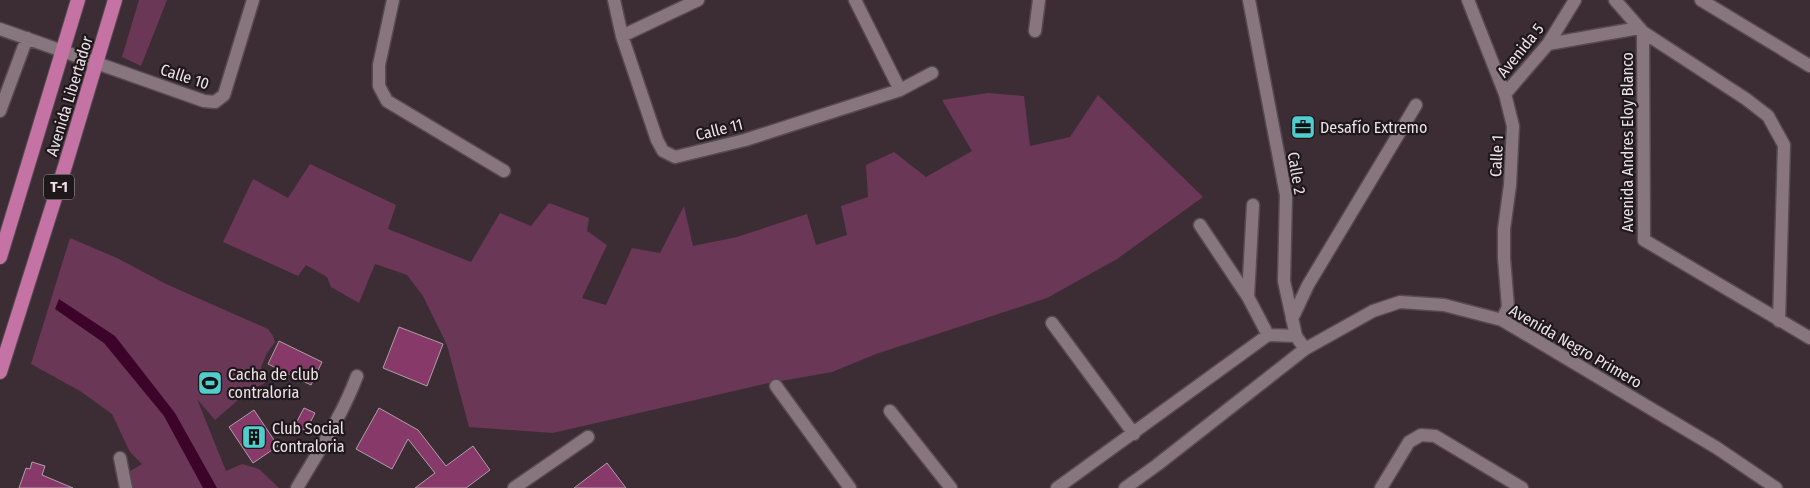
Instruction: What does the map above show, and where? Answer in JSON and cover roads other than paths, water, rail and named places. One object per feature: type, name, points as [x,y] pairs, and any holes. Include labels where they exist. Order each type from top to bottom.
[{"type":"main road","name":"Avenida Libertador","points":[[0,257],[78,0]]},
{"type":"main road","name":"Avenida Libertador","points":[[0,372],[98,62],[115,0]]},
{"type":"street","name":"Calle 10","points":[[98,62],[204,101],[215,102],[224,96],[254,0]]},
{"type":"street","points":[[393,0],[379,65],[379,86],[387,101],[504,171]]},
{"type":"street","name":"Calle 11","points":[[614,0],[622,36],[657,140],[663,151],[675,157],[745,140],[900,90],[932,73]]},
{"type":"street","points":[[622,36],[698,0]]},
{"type":"street","points":[[855,0],[900,90]]},
{"type":"street","points":[[1035,31],[1039,0]]},
{"type":"street","name":"Calle 2","points":[[1249,0],[1286,195],[1284,281],[1296,336],[1305,350]]},
{"type":"street","name":"Calle 1","points":[[1468,0],[1505,94],[1513,126],[1510,186],[1504,229],[1504,258],[1508,306],[1502,320]]},
{"type":"street","name":"Avenida 5","points":[[1505,94],[1548,44],[1575,0]]},
{"type":"street","points":[[1615,0],[1641,30],[1746,99],[1768,116],[1784,145],[1779,321]]},
{"type":"street","points":[[1701,0],[1810,66]]},
{"type":"street","points":[[0,29],[98,62]]},
{"type":"street","points":[[1548,44],[1641,30]]},
{"type":"street","name":"Avenida Andres Eloy Blanco","points":[[1641,30],[1644,240],[1810,338]]},
{"type":"street","points":[[0,111],[28,38]]},
{"type":"street","points":[[1292,319],[1308,285],[1416,105]]},
{"type":"street","points":[[1248,297],[1253,205]]},
{"type":"street","points":[[1200,225],[1248,297],[1268,335]]},
{"type":"street","name":"Avenida Negro Primero","points":[[1125,488],[1305,350],[1373,311],[1400,302],[1444,305],[1502,320],[1717,448],[1776,488]]},
{"type":"street","points":[[1052,323],[1134,434]]},
{"type":"street","points":[[1057,488],[1268,335],[1296,336]]},
{"type":"street","points":[[297,488],[321,447],[357,376]]},
{"type":"street","points":[[776,386],[850,488]]},
{"type":"street","points":[[890,411],[951,488]]},
{"type":"street","points":[[1381,488],[1409,442],[1421,435],[1435,436],[1522,488]]},
{"type":"street","points":[[514,488],[588,437]]},
{"type":"street","points":[[120,458],[126,488]]},
{"type":"place","name":"Desafío Extremo","points":[[1303,127]]},
{"type":"place","name":"Cacha de club contraloria","points":[[210,383]]},
{"type":"place","name":"Club Social Contraloria","points":[[254,437]]}]
